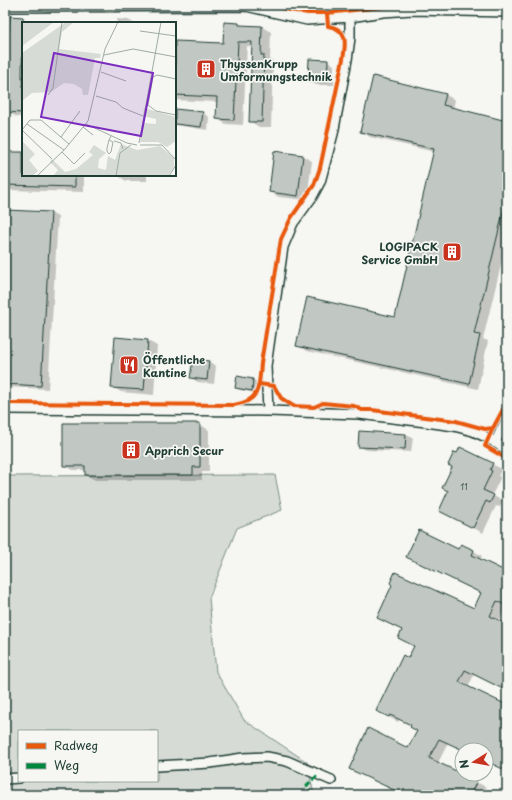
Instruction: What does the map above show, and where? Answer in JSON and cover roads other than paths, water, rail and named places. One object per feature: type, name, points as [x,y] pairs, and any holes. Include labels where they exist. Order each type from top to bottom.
[{"type":"street","points":[[5,7],[246,6],[307,20],[350,18],[383,12],[412,10],[507,12]]},
{"type":"street","points":[[268,411],[266,366],[283,247],[293,223],[312,197],[320,182],[333,134],[347,60],[350,38],[350,18]]},
{"type":"street","points":[[5,409],[268,411],[359,414],[426,422],[473,431],[507,450]]},
{"type":"street","points":[[495,443],[507,418]]},
{"type":"street","points":[[158,766],[210,763],[243,758],[267,757],[287,761],[331,780]]},
{"type":"street","points":[[5,779],[18,778]]},
{"type":"place","name":"ThyssenKrupp Umformungstechnik","points":[[206,69]]},
{"type":"place","name":"LOGIPACK Service GmbH","points":[[452,252]]},
{"type":"place","name":"Öffentliche Kantine","points":[[129,365]]},
{"type":"place","name":"Apprich Secur","points":[[131,450]]}]
